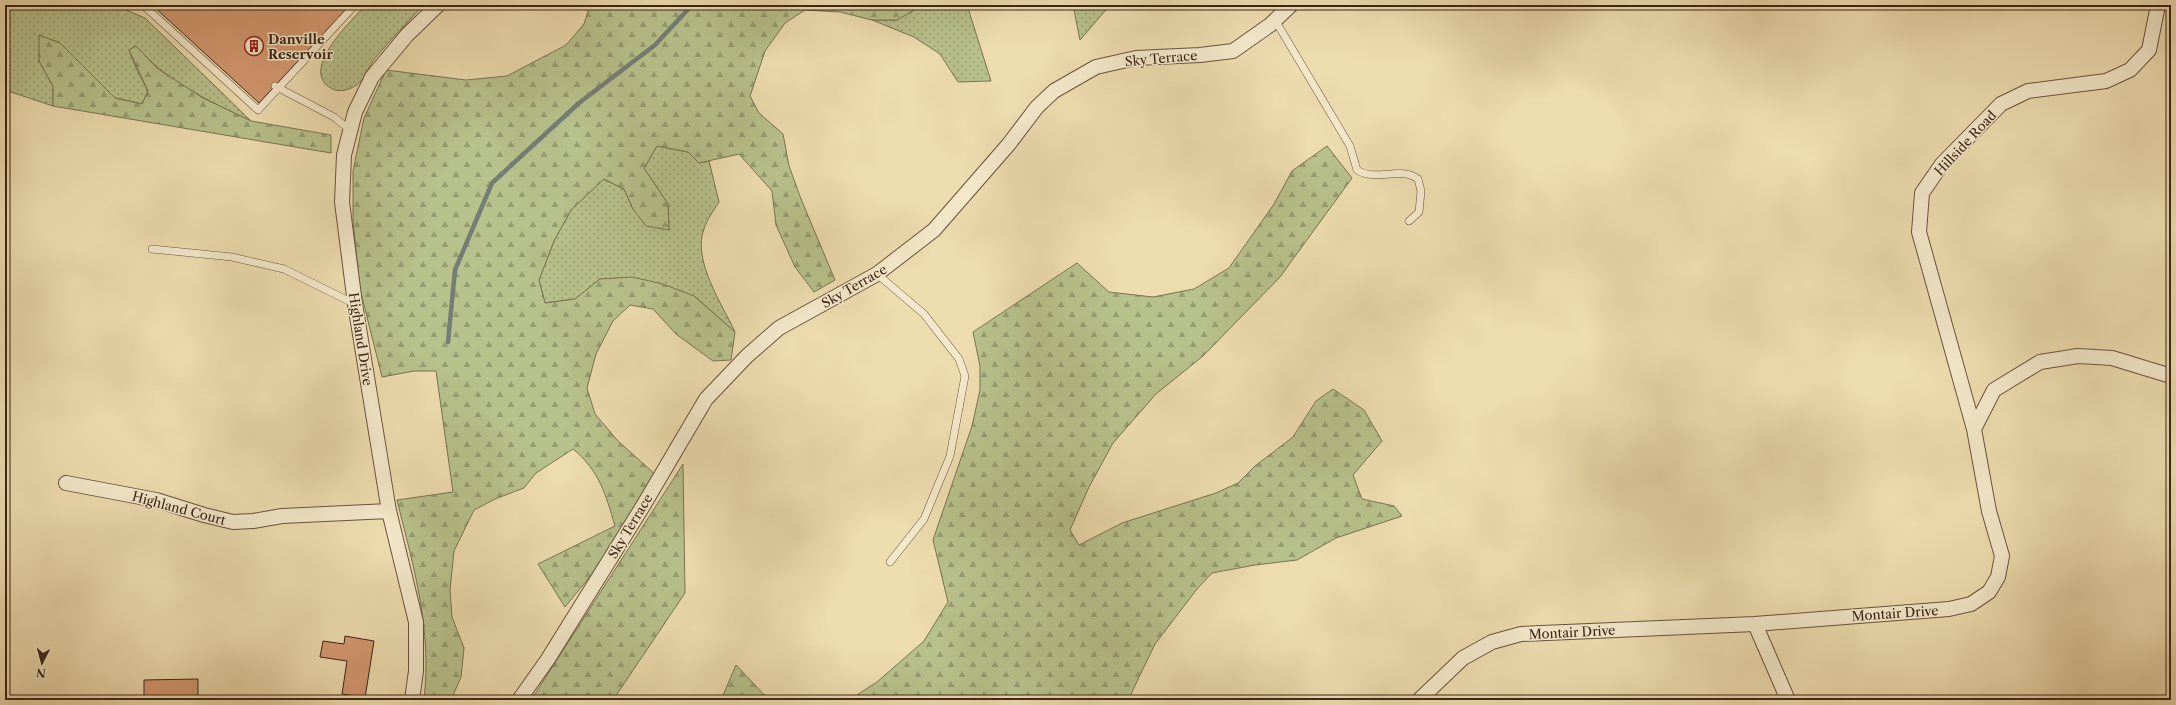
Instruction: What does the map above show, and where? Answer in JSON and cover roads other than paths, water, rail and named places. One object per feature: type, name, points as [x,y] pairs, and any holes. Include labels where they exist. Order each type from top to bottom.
[{"type":"street","name":"Highland Drive","points":[[412,700],[416,671],[416,622],[389,511],[355,304],[342,202],[344,155],[350,130],[355,112],[372,77],[407,34],[438,5]]},
{"type":"street","name":"Sky Terrace","points":[[519,700],[553,652],[643,506],[706,399],[747,356],[779,328],[877,274],[934,230],[1009,144],[1037,107],[1054,91],[1096,67],[1122,61],[1136,58],[1200,55],[1233,51],[1276,20],[1291,5]]},
{"type":"street","name":"Hillside Road","points":[[1974,429],[1920,232],[1922,194],[1942,164],[2001,104],[2028,91],[2106,81],[2130,70],[2149,50],[2158,5]]},
{"type":"street","points":[[1974,429],[1994,390],[2040,362],[2078,356],[2112,358],[2171,376]]},
{"type":"street","name":"Montair Drive","points":[[1419,700],[1463,658],[1492,642],[1522,634],[1756,624],[1949,609],[1971,604],[1989,592],[1998,577],[2002,556],[1989,511],[1974,429]]},
{"type":"street","name":"Highland Court","points":[[66,483],[156,500],[204,515],[233,522],[253,521],[282,516],[389,511]]},
{"type":"street","points":[[1756,624],[1788,700]]},
{"type":"lane","points":[[143,5],[258,110],[277,87],[355,5]]},
{"type":"lane","points":[[1276,20],[1350,146],[1357,170],[1361,173],[1379,175],[1413,175],[1418,179],[1421,191],[1419,212],[1409,221]]},
{"type":"lane","points":[[277,87],[334,117],[350,130]]},
{"type":"lane","points":[[152,249],[232,257],[284,269],[355,304]]},
{"type":"lane","points":[[877,274],[924,314],[959,359],[965,376],[950,456],[924,519],[890,562]]},
{"type":"waterway","points":[[448,342],[455,270],[492,183],[579,103],[655,45],[692,5]]},
{"type":"place","name":"Danville Reservoir","points":[[254,46]]}]
